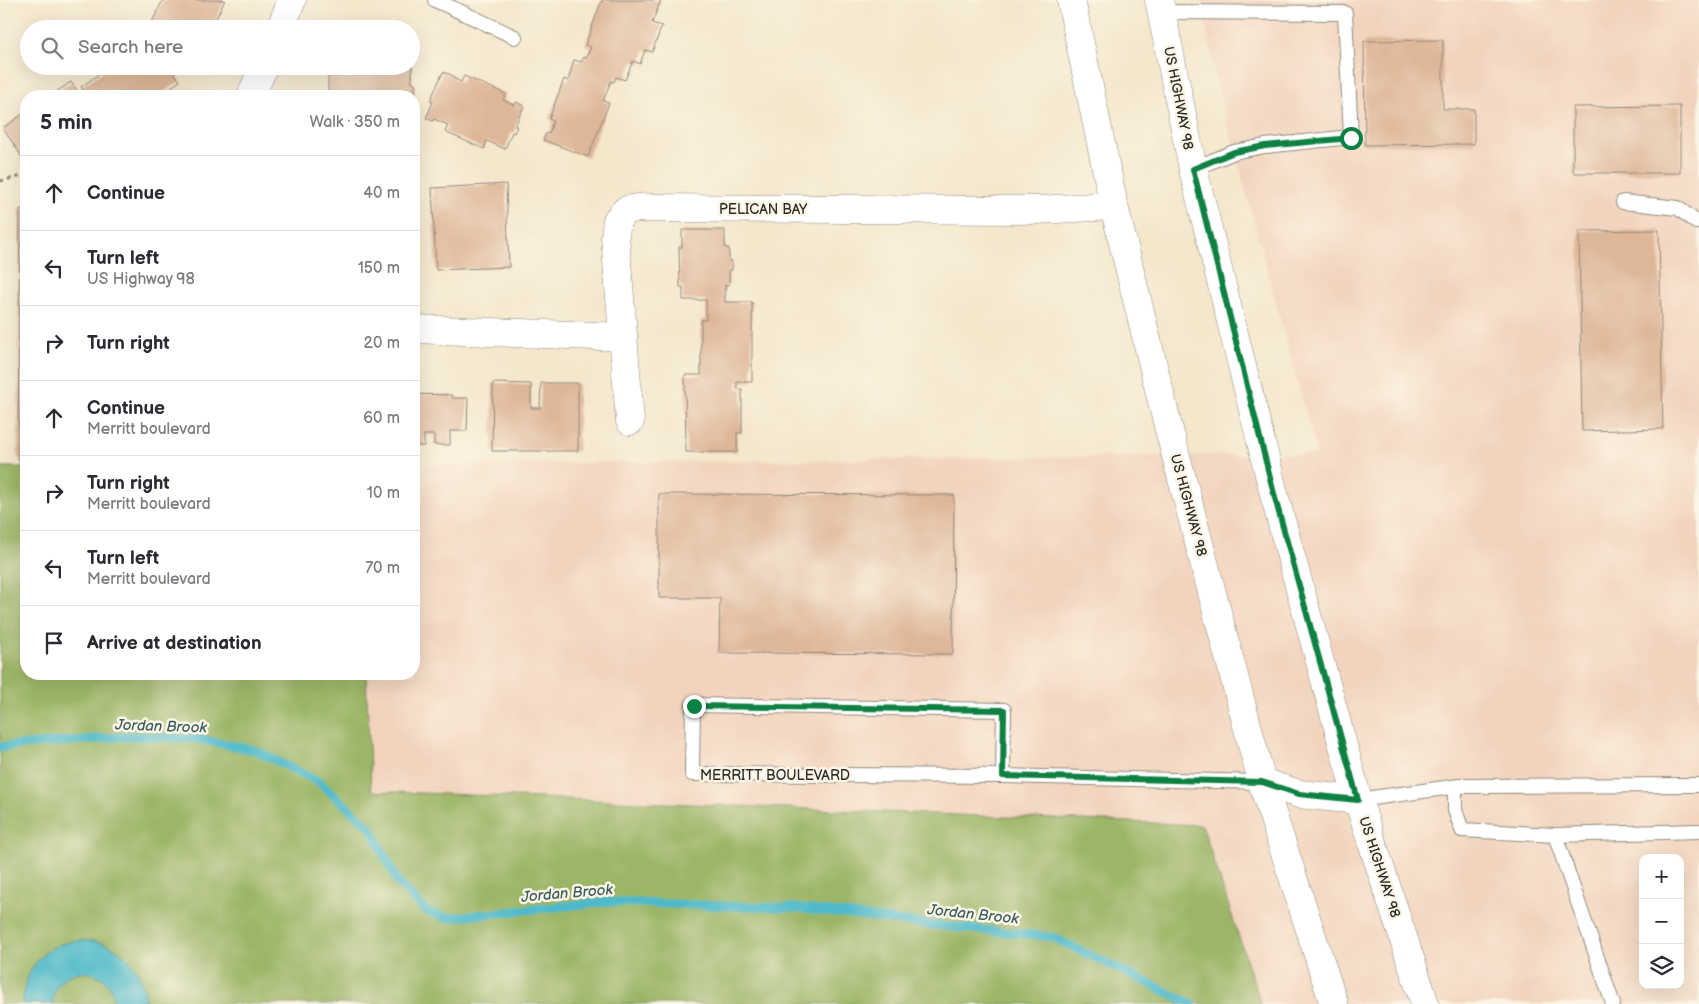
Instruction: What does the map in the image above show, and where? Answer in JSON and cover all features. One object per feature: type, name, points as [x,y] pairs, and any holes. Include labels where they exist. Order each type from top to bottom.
[{"type":"main road","points":[[284,20],[292,0]]},
{"type":"main road","name":"US HIGHWAY 98","points":[[1071,0],[1114,206],[1167,422],[1262,782],[1334,1004]]},
{"type":"main road","name":"US HIGHWAY 98","points":[[1161,6],[1193,169],[1275,498],[1358,800],[1425,1004]]},
{"type":"main road","points":[[254,90],[260,75]]},
{"type":"main road","name":"PELICAN BAY","points":[[630,421],[615,236],[617,220],[626,210],[648,208],[1036,210],[1114,206]]},
{"type":"main road","points":[[420,330],[623,337]]},
{"type":"main road","points":[[1262,782],[1299,794],[1358,800]]},
{"type":"lane","points":[[435,0],[515,37]]},
{"type":"lane","points":[[1161,6],[1345,13],[1351,138],[1265,146],[1234,152],[1193,169]]},
{"type":"lane","points":[[1623,202],[1678,208],[1696,222],[1699,222]]},
{"type":"lane","name":"MERRITT BOULEVARD","points":[[1003,776],[1004,710],[694,706],[692,774],[1003,776],[1262,782]]},
{"type":"lane","points":[[1358,800],[1455,787],[1699,785]]},
{"type":"lane","points":[[1455,787],[1455,810],[1462,830],[1555,835],[1699,831]]},
{"type":"lane","points":[[1555,835],[1612,1004]]},
{"type":"path","points":[[0,181],[20,176]]},
{"type":"shaded area","points":[[1201,0],[1699,0],[1699,1004],[1261,1004],[1202,825],[370,791],[366,680],[420,680],[420,465],[1317,454],[1218,89]]},
{"type":"green space","points":[[0,467],[20,467],[20,680],[366,680],[371,791],[1202,825],[1261,1004],[0,1004]]},
{"type":"water","points":[[73,941],[91,941],[104,944],[124,955],[138,972],[145,993],[145,1004],[114,1004],[111,990],[104,980],[94,974],[83,972],[72,974],[62,980],[55,990],[53,1004],[23,1004],[27,979],[35,964],[54,947]]},
{"type":"building","points":[[163,0],[225,0],[215,20],[153,20]]},
{"type":"building","points":[[602,0],[661,0],[652,23],[662,26],[652,52],[645,50],[640,64],[633,61],[625,80],[616,77],[614,82],[611,81],[603,101],[609,103],[588,157],[543,140],[546,133],[549,134],[553,121],[549,119],[564,79],[568,81],[574,60],[581,62],[584,57],[586,58],[591,47],[585,45]]},
{"type":"building","points":[[1443,40],[1443,109],[1474,109],[1474,144],[1365,145],[1364,41]]},
{"type":"building","points":[[443,72],[454,76],[453,78],[461,82],[464,76],[506,94],[503,100],[514,105],[516,102],[524,106],[515,126],[517,127],[514,133],[512,132],[505,149],[487,141],[484,149],[445,132],[448,125],[426,118],[433,102],[430,101]]},
{"type":"building","points":[[98,75],[176,75],[180,81],[167,90],[83,90],[81,87]]},
{"type":"building","points":[[328,75],[412,75],[412,83],[415,83],[415,90],[328,90]]},
{"type":"building","points":[[71,82],[77,90],[59,90]]},
{"type":"building","points":[[1680,106],[1680,173],[1573,173],[1573,107]]},
{"type":"building","points":[[20,116],[20,154],[3,128]]},
{"type":"building","points":[[506,184],[509,267],[436,270],[432,188]]},
{"type":"building","points":[[20,209],[20,459],[18,459]]},
{"type":"building","points":[[682,230],[725,230],[725,248],[729,248],[729,261],[732,261],[732,270],[729,270],[729,285],[725,285],[725,302],[752,302],[752,382],[737,382],[737,389],[742,389],[742,433],[737,433],[737,452],[686,452],[685,375],[701,375],[701,320],[706,320],[706,300],[683,300],[683,287],[680,287],[679,247],[682,247]]},
{"type":"building","points":[[1659,230],[1663,429],[1582,431],[1579,231]]},
{"type":"building","points":[[493,383],[531,384],[531,408],[540,408],[541,383],[578,383],[578,451],[492,451]]},
{"type":"building","points":[[420,394],[452,395],[452,398],[468,398],[467,431],[450,431],[450,445],[434,445],[434,435],[424,435],[424,446],[420,446]]},
{"type":"building","points":[[659,494],[954,495],[953,654],[719,653],[720,598],[659,598]]},
{"type":"waterway","name":"Jordan Brook","points":[[0,747],[132,736],[199,739],[255,750],[319,782],[370,827],[399,884],[426,911],[447,918],[605,902],[796,908],[922,924],[1052,937],[1192,1004]]},
{"type":"route","points":[[694,706],[1004,710],[1003,776],[1262,782],[1299,794],[1358,800],[1275,498],[1193,169],[1234,152],[1265,146],[1351,138]]}]
